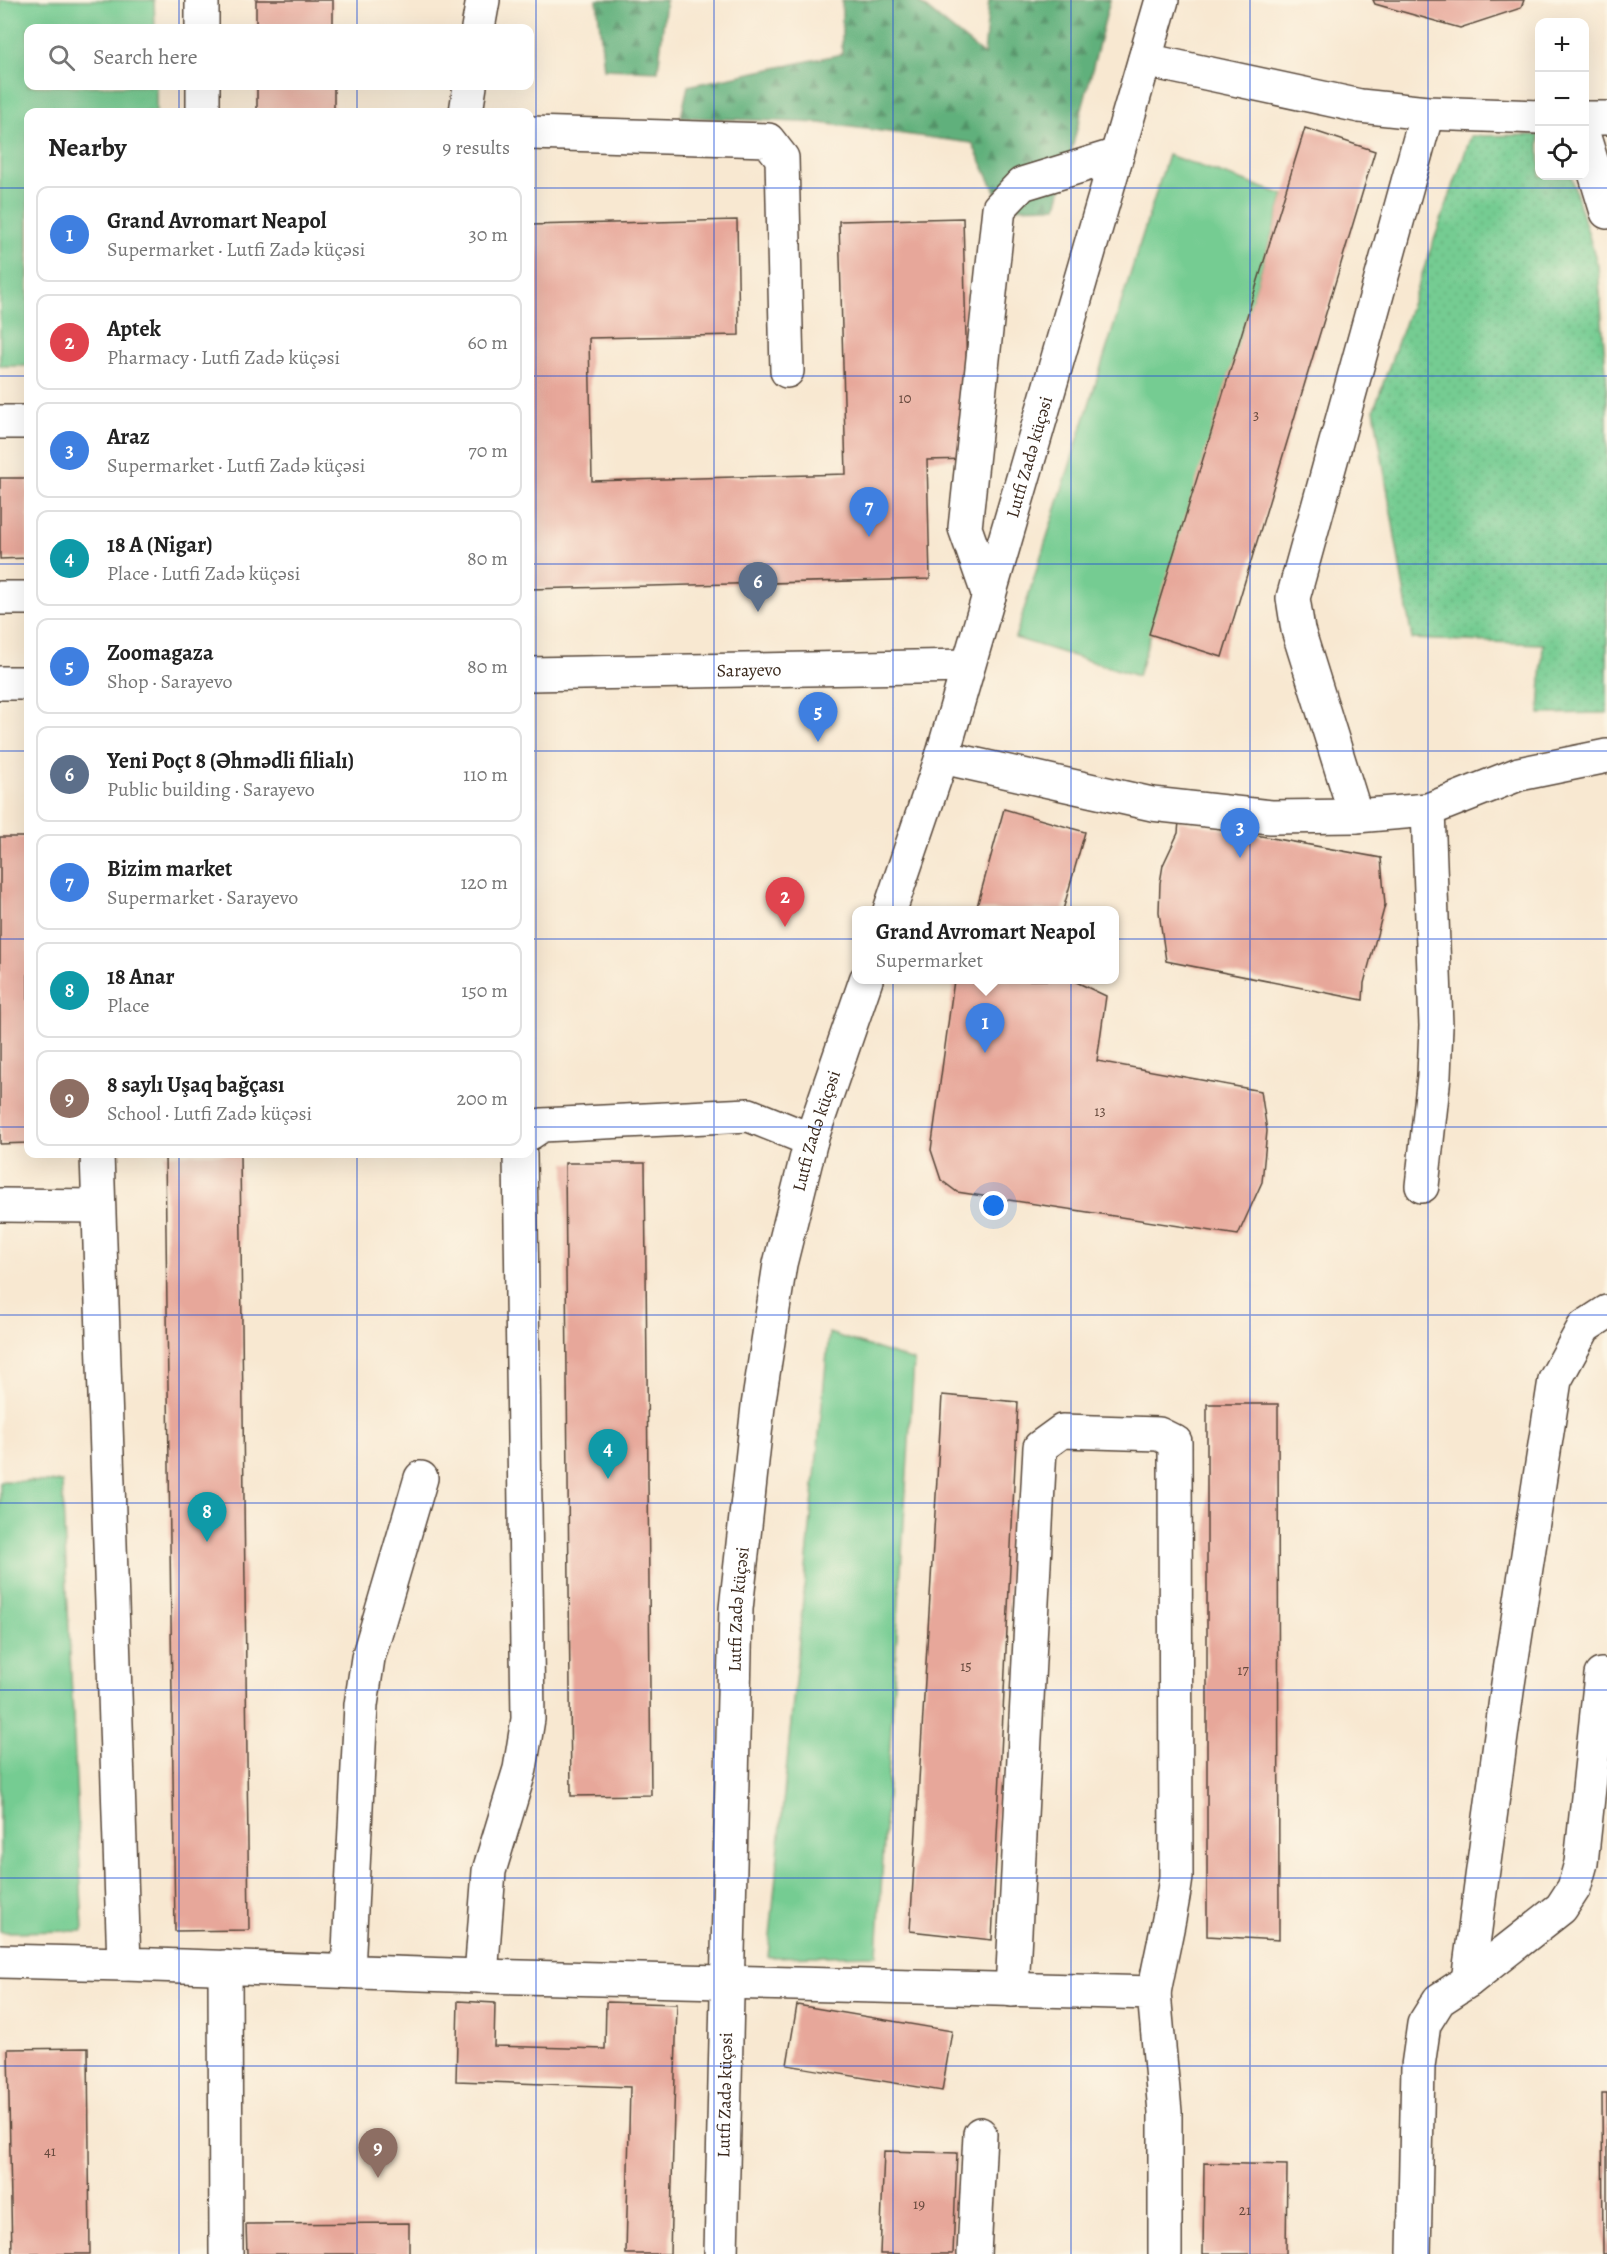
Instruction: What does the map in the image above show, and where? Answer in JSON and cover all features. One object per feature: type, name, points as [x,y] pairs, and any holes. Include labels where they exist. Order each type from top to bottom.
[{"type":"main road","points":[[202,0],[202,24]]},
{"type":"main road","points":[[479,24],[483,0]]},
{"type":"main road","name":"Lutfi Zadə küçəsi","points":[[891,906],[942,757],[1162,0]]},
{"type":"main road","points":[[1145,60],[1360,106],[1427,113],[1535,117]]},
{"type":"main road","points":[[203,90],[203,108]]},
{"type":"main road","points":[[467,108],[469,90]]},
{"type":"main road","points":[[1356,816],[1298,630],[1293,598],[1427,113]]},
{"type":"main road","points":[[1589,118],[1607,118]]},
{"type":"main road","points":[[534,134],[768,140],[782,158],[787,371]]},
{"type":"main road","points":[[1589,153],[1607,212]]},
{"type":"main road","points":[[988,596],[965,528],[999,208],[1022,184],[1117,155]]},
{"type":"main road","points":[[0,423],[24,422]]},
{"type":"main road","points":[[0,598],[24,598]]},
{"type":"main road","name":"Sarayevo","points":[[534,674],[968,666]]},
{"type":"main road","points":[[0,683],[24,683]]},
{"type":"main road","points":[[942,757],[1152,804],[1271,817],[1356,816],[1428,810],[1519,774],[1607,756]]},
{"type":"main road","points":[[1422,1186],[1434,1076],[1436,1026],[1428,810]]},
{"type":"main road","name":"Lutfi Zadə küçəsi","points":[[722,2254],[726,1981],[736,1609],[758,1406],[778,1276],[811,1140],[865,984]]},
{"type":"main road","points":[[534,1131],[543,1125],[749,1115],[811,1140]]},
{"type":"main road","points":[[97,1158],[124,1964]]},
{"type":"main road","points":[[481,1976],[489,1871],[520,1770],[528,1719],[520,1158]]},
{"type":"main road","points":[[0,1205],[98,1206]]},
{"type":"main road","points":[[1468,1981],[1508,1684],[1555,1380],[1584,1327],[1607,1312]]},
{"type":"main road","points":[[1012,1990],[1040,1447],[1062,1431],[1160,1434],[1175,1442],[1176,1877],[1170,1924],[1161,1955],[1155,1993],[1165,2112],[1165,2254]]},
{"type":"main road","points":[[348,1971],[363,1693],[368,1658],[421,1478]]},
{"type":"main road","points":[[1414,2254],[1418,2066],[1424,2024],[1439,2000],[1468,1981],[1561,1908],[1574,1888],[1581,1863],[1600,1675]]},
{"type":"main road","points":[[0,1961],[1155,1993]]},
{"type":"main road","points":[[225,1967],[226,2254]]},
{"type":"main road","points":[[974,2254],[980,2134]]},
{"type":"green space","points":[[0,0],[154,0],[155,24],[24,24],[24,90],[156,90],[156,108],[24,108],[24,366],[0,366]]},
{"type":"green space","points":[[597,0],[666,0],[658,71],[604,69]]},
{"type":"green space","points":[[842,0],[916,0],[984,55],[989,0],[1110,0],[1057,207],[1003,208],[972,143],[820,123],[681,117],[688,86],[842,54]]},
{"type":"green space","points":[[1535,135],[1535,180],[1572,180],[1598,266],[1607,387],[1607,713],[1539,714],[1543,644],[1412,639],[1374,409],[1471,136]]},
{"type":"green space","points":[[1168,155],[1284,195],[1138,676],[1015,638]]},
{"type":"green space","points":[[829,1333],[914,1361],[877,1955],[768,1957]]},
{"type":"green space","points":[[0,1481],[62,1482],[83,1931],[0,1932]]},
{"type":"building","points":[[256,0],[333,0],[333,24],[256,24]]},
{"type":"building","points":[[1373,0],[1524,0],[1521,8],[1460,28],[1375,4]]},
{"type":"building","points":[[257,90],[334,90],[334,108],[257,108]]},
{"type":"building","points":[[1305,128],[1375,151],[1222,657],[1149,634]]},
{"type":"building","points":[[963,218],[969,459],[927,460],[930,579],[534,589],[534,225],[737,220],[739,335],[589,338],[592,481],[846,474],[839,221]]},
{"type":"building","points":[[0,478],[24,478],[24,558],[0,559]]},
{"type":"building","points":[[1004,809],[1085,832],[1064,906],[977,906]]},
{"type":"building","points":[[1179,821],[1381,858],[1385,905],[1364,983],[1363,1000],[1166,961],[1159,912],[1160,883],[1163,865],[1178,833]]},
{"type":"building","points":[[0,837],[24,837],[24,1143],[0,1144]]},
{"type":"building","points":[[953,984],[1080,984],[1106,996],[1097,1061],[1261,1091],[1267,1131],[1262,1182],[1238,1235],[957,1192],[941,1180],[931,1150]]},
{"type":"building","points":[[165,1158],[240,1158],[249,1930],[175,1931]]},
{"type":"building","points":[[565,1163],[645,1163],[651,1795],[571,1796]]},
{"type":"building","points":[[942,1395],[1018,1402],[992,1940],[910,1931]]},
{"type":"building","points":[[1207,1404],[1278,1404],[1279,1940],[1207,1936]]},
{"type":"building","points":[[458,2001],[495,2003],[494,2046],[605,2049],[606,2002],[677,2004],[670,2254],[626,2254],[630,2087],[456,2081]]},
{"type":"building","points":[[797,2005],[952,2031],[942,2091],[787,2065]]},
{"type":"building","points":[[88,2048],[90,2254],[12,2254],[8,2049]]},
{"type":"building","points":[[1602,2094],[1607,2094],[1607,2254],[1603,2254]]},
{"type":"building","points":[[884,2151],[957,2153],[953,2254],[880,2254]]},
{"type":"building","points":[[1204,2163],[1287,2165],[1286,2254],[1203,2254]]},
{"type":"building","points":[[409,2223],[409,2254],[247,2254],[246,2224]]},
{"type":"place","name":"Bizim market","points":[[869,537]]},
{"type":"place","name":"Yeni Poçt 8 (Əhmədli filialı)","points":[[758,612]]},
{"type":"place","name":"Zoomagaza","points":[[818,742]]},
{"type":"place","name":"Araz","points":[[1240,858]]},
{"type":"place","name":"Aptek","points":[[785,927]]},
{"type":"place","name":"Grand Avromart Neapol","points":[[985,1053]]},
{"type":"place","name":"18 A (Nigar)","points":[[608,1479]]},
{"type":"place","name":"18 Anar","points":[[207,1542]]},
{"type":"place","name":"8 saylı Uşaq bağçası","points":[[378,2178]]}]
